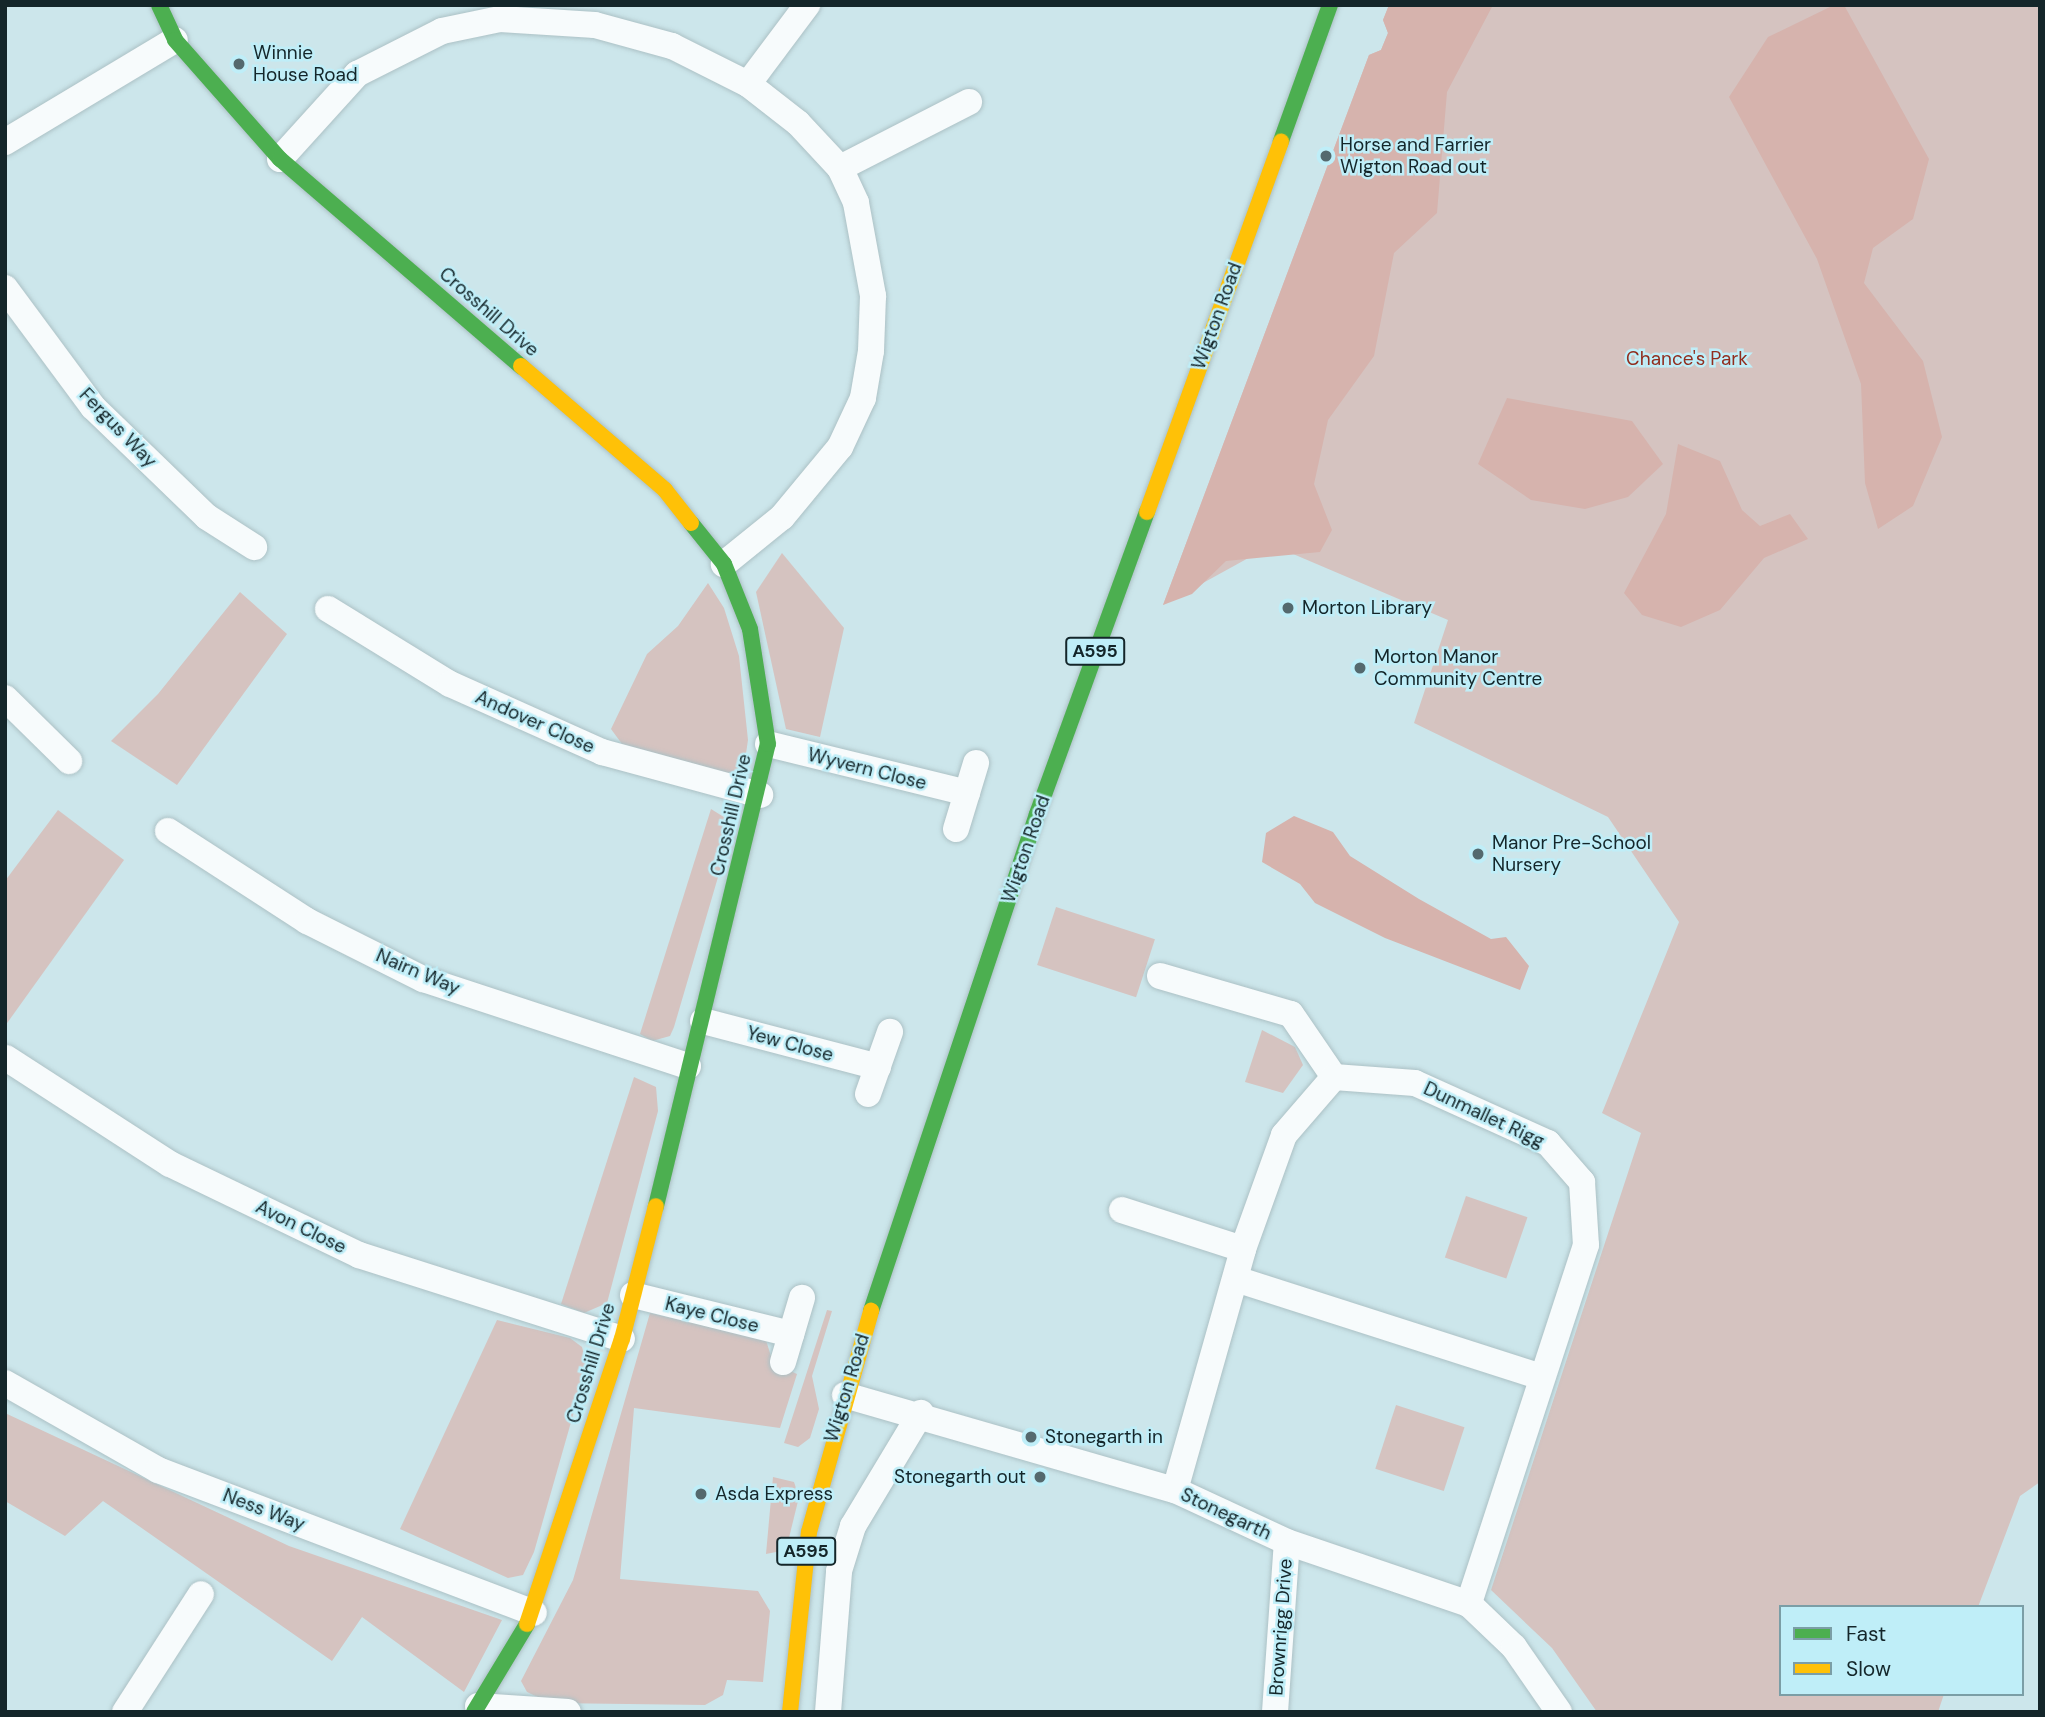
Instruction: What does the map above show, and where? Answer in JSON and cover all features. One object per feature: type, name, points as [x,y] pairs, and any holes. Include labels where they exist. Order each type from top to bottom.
[{"type":"street","name":"Crosshill Drive","points":[[159,5],[175,40],[280,159],[664,490],[724,564],[758,662],[768,744],[760,795],[703,1021],[688,1066],[622,1339],[534,1613],[476,1709]]},
{"type":"street","points":[[748,84],[807,5]]},
{"type":"street","name":"Wigton Road","points":[[790,1712],[807,1543],[845,1395],[1037,814],[1331,5]]},
{"type":"street","points":[[280,159],[358,74],[442,31],[500,19],[594,25],[672,46],[748,84],[798,123],[840,168],[866,235],[873,296],[863,398],[840,447],[812,485],[724,564]]},
{"type":"street","points":[[5,142],[175,40]]},
{"type":"street","points":[[840,168],[969,102]]},
{"type":"street","name":"Fergus Way","points":[[5,288],[93,407],[207,517],[254,547]]},
{"type":"street","name":"Andover Close","points":[[328,609],[450,684],[602,752],[760,795]]},
{"type":"street","points":[[5,698],[69,761]]},
{"type":"street","name":"Wyvern Close","points":[[768,744],[967,793]]},
{"type":"street","points":[[956,829],[976,763]]},
{"type":"street","name":"Nairn Way","points":[[169,831],[307,921],[423,979],[688,1066]]},
{"type":"street","points":[[1160,976],[1291,1014],[1334,1077],[1284,1135],[1243,1249],[1175,1490]]},
{"type":"street","name":"Yew Close","points":[[703,1021],[878,1067]]},
{"type":"street","points":[[868,1094],[890,1032]]},
{"type":"street","name":"Avon Close","points":[[6,1058],[170,1164],[359,1255],[622,1339]]},
{"type":"street","name":"Dunmallet Rigg","points":[[1334,1077],[1415,1083],[1548,1143],[1582,1182],[1586,1245],[1539,1376],[1469,1604]]},
{"type":"street","points":[[1122,1210],[1243,1249]]},
{"type":"street","points":[[1236,1279],[1539,1376]]},
{"type":"street","name":"Kaye Close","points":[[633,1295],[791,1334]]},
{"type":"street","points":[[783,1362],[802,1298]]},
{"type":"street","name":"Ness Way","points":[[5,1383],[158,1470],[534,1613]]},
{"type":"street","name":"Stonegarth","points":[[845,1395],[921,1413],[1175,1490],[1287,1542],[1469,1604],[1514,1647],[1559,1712]]},
{"type":"street","points":[[828,1712],[831,1619],[846,1548],[921,1413]]},
{"type":"street","name":"Brownrigg Drive","points":[[1275,1712],[1287,1542]]},
{"type":"street","points":[[125,1712],[201,1594]]},
{"type":"street","points":[[476,1709],[568,1712]]},
{"type":"green space","name":"Chance's Park","points":[[1389,5],[2040,5],[2040,1482],[2020,1496],[1979,1605],[1779,1605],[1779,1696],[1943,1696],[1938,1712],[1597,1712],[1552,1648],[1491,1590],[1641,1133],[1602,1113],[1679,922],[1608,817],[1414,723],[1448,620],[1272,545],[1163,605],[1369,55],[1381,50],[1388,33],[1383,20]]},
{"type":"green space","points":[[782,553],[844,628],[820,737],[786,729],[756,592]]},
{"type":"green space","points":[[708,583],[724,608],[739,656],[748,740],[744,767],[727,773],[622,744],[611,729],[647,654],[678,626]]},
{"type":"green space","points":[[240,592],[287,634],[177,785],[111,741],[158,694]]},
{"type":"green space","points":[[711,809],[727,819],[728,843],[674,1027],[670,1036],[652,1041],[640,1034]]},
{"type":"green space","points":[[58,810],[124,860],[5,1026],[5,881]]},
{"type":"green space","points":[[1056,907],[1155,939],[1136,997],[1037,965]]},
{"type":"green space","points":[[1262,1030],[1295,1047],[1303,1065],[1283,1093],[1245,1082]]},
{"type":"green space","points":[[634,1077],[656,1087],[658,1111],[607,1303],[584,1313],[561,1304]]},
{"type":"green space","points":[[1466,1196],[1527,1217],[1506,1279],[1445,1257]]},
{"type":"green space","points":[[827,1310],[832,1311],[812,1376],[819,1409],[810,1438],[798,1447],[784,1443]]},
{"type":"green space","points":[[650,1313],[766,1340],[773,1363],[797,1374],[780,1428],[634,1408],[620,1579],[758,1591],[770,1611],[763,1682],[727,1680],[723,1695],[705,1705],[550,1703],[527,1692],[521,1681],[573,1580]]},
{"type":"green space","points":[[497,1320],[570,1338],[582,1347],[587,1366],[534,1552],[523,1575],[508,1578],[400,1529]]},
{"type":"green space","points":[[1396,1405],[1464,1427],[1444,1491],[1375,1469]]},
{"type":"green space","points":[[5,1413],[289,1546],[502,1620],[464,1692],[362,1617],[332,1661],[103,1501],[65,1536],[5,1501]]},
{"type":"green space","points":[[773,1477],[794,1482],[799,1497],[786,1550],[766,1554]]},
{"type":"shaded area","points":[[1389,5],[1493,5],[1447,92],[1437,213],[1394,253],[1374,356],[1328,420],[1314,484],[1332,530],[1320,552],[1226,561],[1192,594],[1163,605],[1369,55],[1381,50],[1388,33],[1383,20]]},
{"type":"shaded area","points":[[1834,5],[1844,5],[1929,159],[1913,219],[1873,248],[1864,283],[1923,361],[1942,437],[1913,506],[1878,529],[1865,483],[1861,384],[1817,259],[1729,97],[1768,37]]},
{"type":"shaded area","points":[[1507,398],[1632,421],[1663,464],[1628,497],[1585,509],[1531,500],[1478,464]]},
{"type":"shaded area","points":[[1678,444],[1720,461],[1742,510],[1760,526],[1790,514],[1808,539],[1764,558],[1720,610],[1681,627],[1642,615],[1624,593],[1666,514]]},
{"type":"shaded area","points":[[1294,816],[1333,832],[1350,856],[1419,899],[1491,939],[1506,937],[1529,966],[1520,990],[1385,938],[1315,903],[1300,884],[1262,862],[1266,833]]},
{"type":"traffic: fast","points":[[159,5],[175,40],[280,159],[521,366]]},
{"type":"traffic: fast","points":[[1281,141],[1330,5]]},
{"type":"traffic: fast","points":[[871,1311],[1037,814],[1147,512]]},
{"type":"traffic: fast","points":[[656,1206],[768,744],[750,629],[724,564],[691,523]]},
{"type":"traffic: fast","points":[[474,1712],[527,1624]]},
{"type":"traffic: slow","points":[[1147,512],[1281,141]]},
{"type":"traffic: slow","points":[[521,366],[665,490],[691,523]]},
{"type":"traffic: slow","points":[[527,1624],[622,1339],[656,1206]]},
{"type":"traffic: slow","points":[[790,1712],[809,1532],[871,1311]]},
{"type":"place","name":"Winnie House Road","points":[[239,64]]},
{"type":"place","name":"Horse and Farrier Wigton Road out","points":[[1326,156]]},
{"type":"place","name":"Morton Library","points":[[1288,608]]},
{"type":"place","name":"Morton Manor Community Centre","points":[[1360,668]]},
{"type":"place","name":"Manor Pre-School Nursery","points":[[1478,854]]},
{"type":"place","name":"Stonegarth in","points":[[1031,1437]]},
{"type":"place","name":"Stonegarth out","points":[[1040,1477]]},
{"type":"place","name":"Asda Express","points":[[701,1494]]}]
